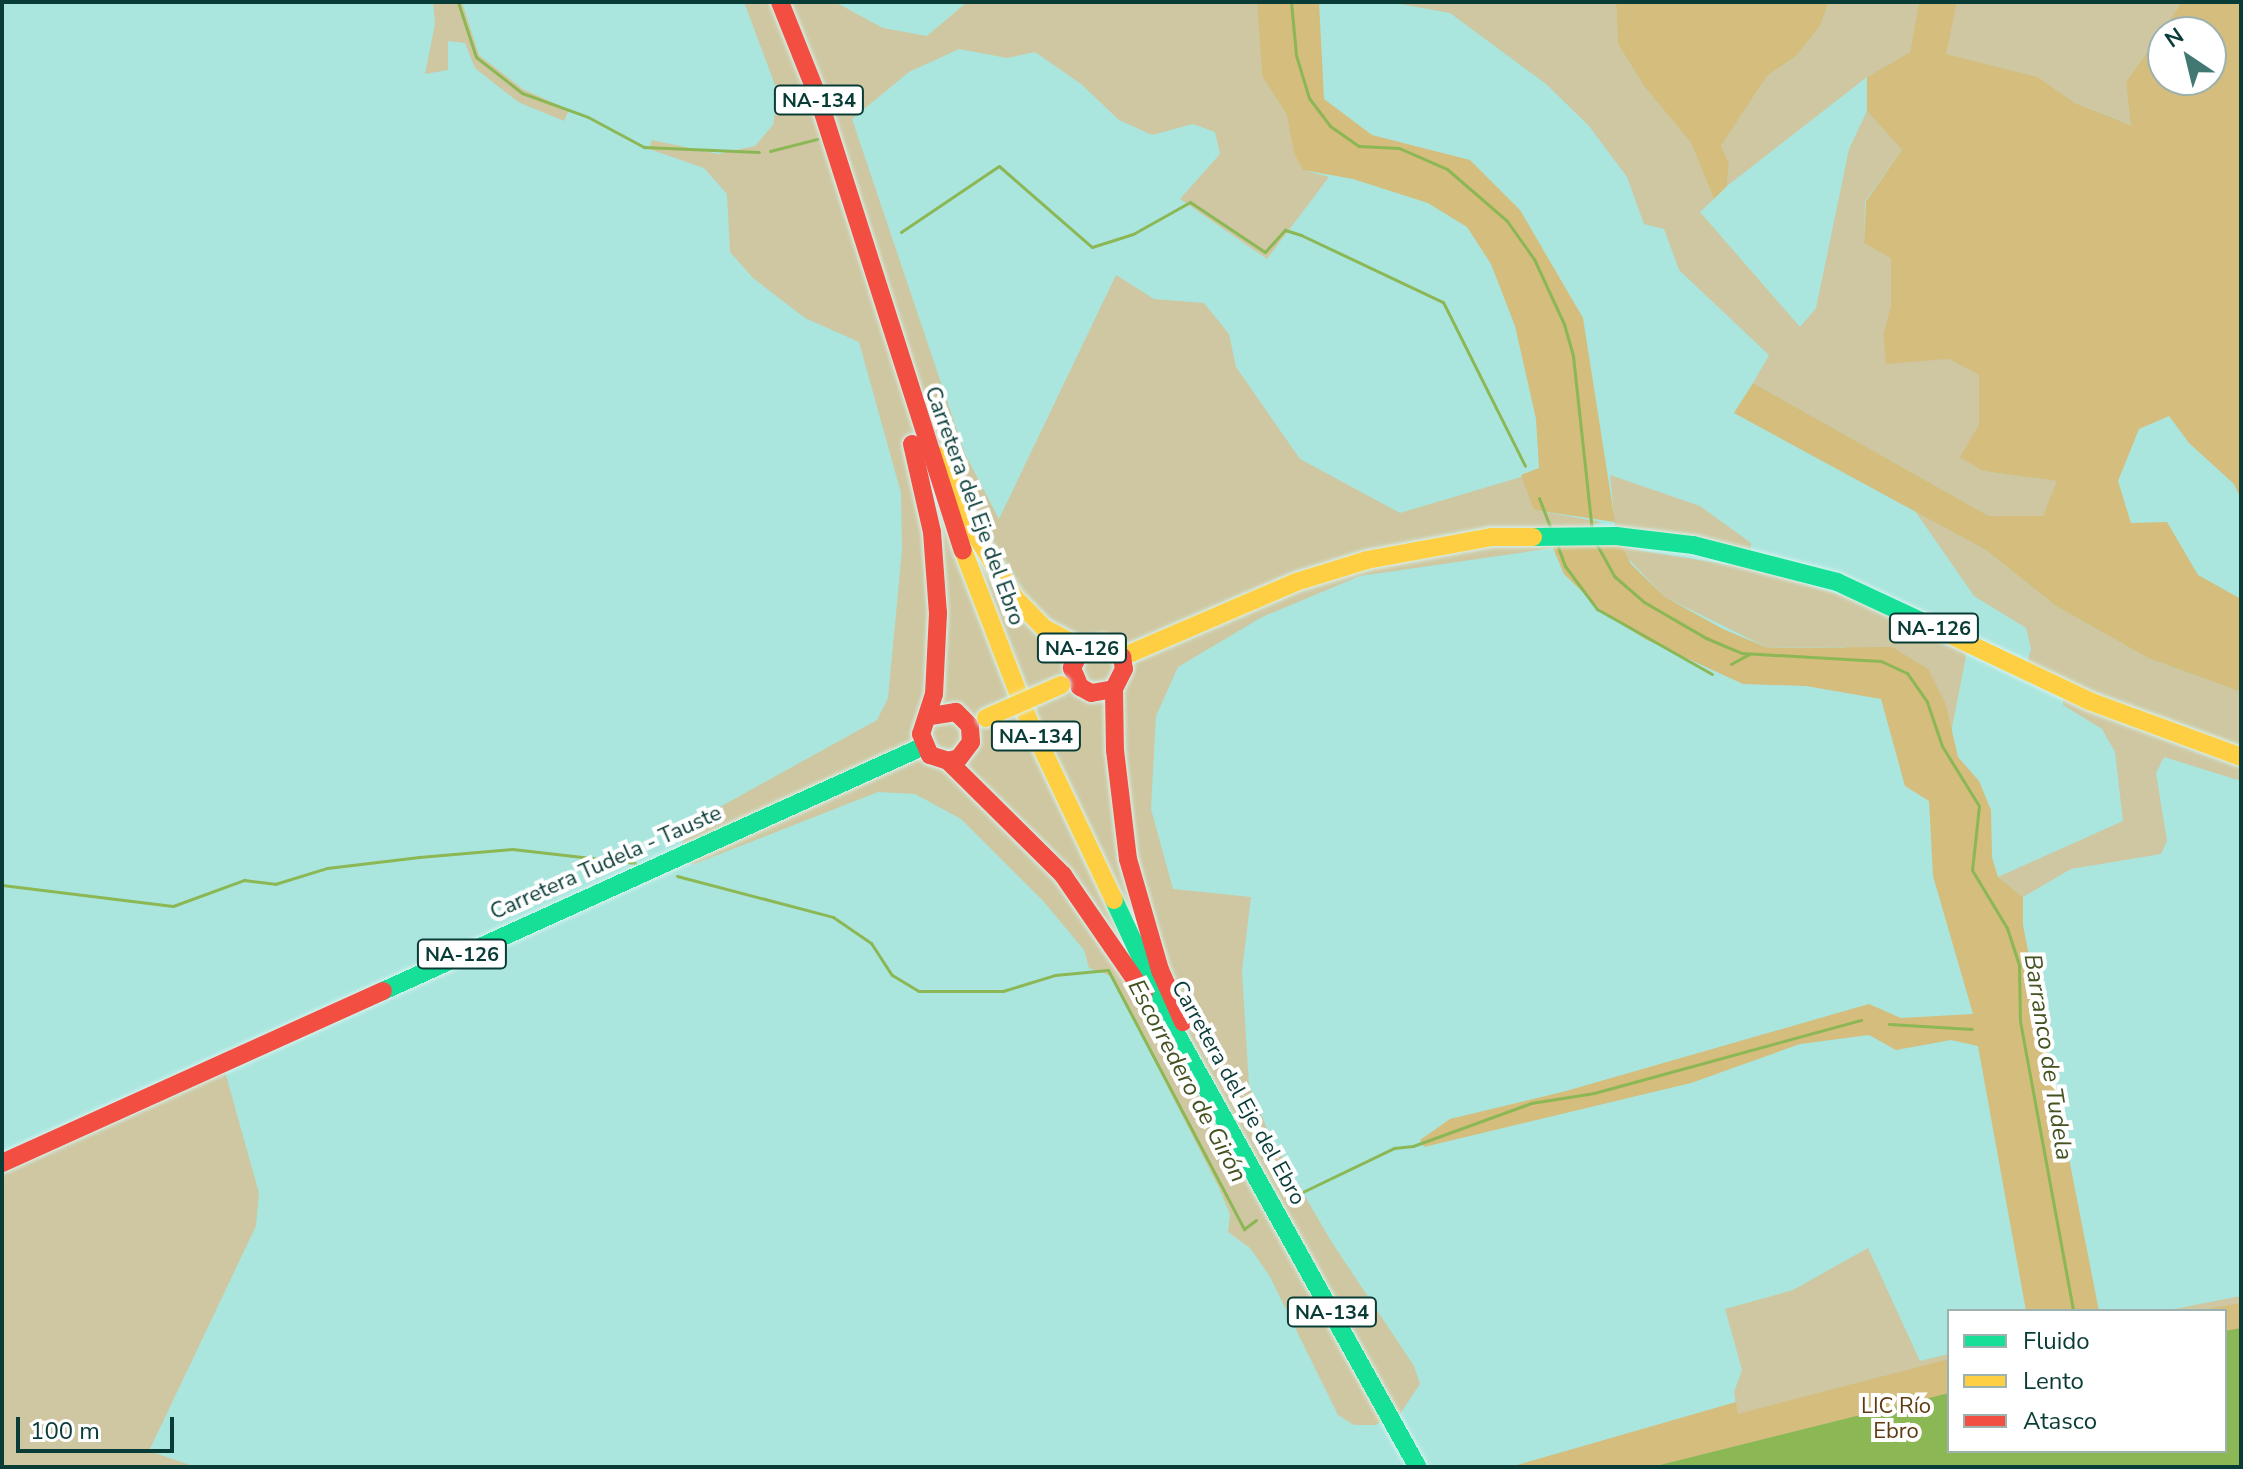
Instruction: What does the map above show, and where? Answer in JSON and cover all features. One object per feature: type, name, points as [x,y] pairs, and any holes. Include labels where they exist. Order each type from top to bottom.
[{"type":"main road","name":"Carretera del Eje del Ebro","points":[[780,2],[818,97],[940,489],[1029,721],[1101,882],[1176,1033],[1418,1467]]},
{"type":"main road","points":[[850,201],[932,435],[977,537],[1029,615],[1082,648]]},
{"type":"main road","points":[[878,296],[932,532],[938,613],[930,716],[921,734],[924,746],[930,755],[948,761],[1040,848],[1091,912],[1138,983],[1237,1160],[1289,1235]]},
{"type":"main road","name":"NA-126","points":[[1122,657],[1296,582],[1367,560],[1491,537],[1562,533],[1616,536],[1693,545],[1837,582],[2089,701],[2241,757]]},
{"type":"main road","name":"NA-126","points":[[978,722],[1068,682],[1091,693],[1114,689],[1124,669],[1122,657],[1103,643],[1082,648],[1075,657],[1068,682]]},
{"type":"main road","points":[[1114,689],[1119,801],[1143,919],[1173,1000],[1244,1154]]},
{"type":"main road","points":[[930,716],[956,712],[978,722],[967,751],[948,761]]},
{"type":"main road","name":"Carretera Tudela - Tauste","points":[[2,1163],[924,746]]},
{"type":"green space","points":[[433,2],[462,2],[479,55],[523,89],[569,110],[564,121],[518,102],[475,68],[465,43],[448,41],[448,70],[425,74],[435,24]]},
{"type":"green space","points":[[744,2],[835,2],[883,28],[927,36],[967,2],[1257,2],[1262,76],[1287,115],[1303,170],[1329,177],[1267,259],[1180,199],[1220,154],[1215,132],[1193,124],[1152,135],[1119,120],[1081,84],[1035,52],[1007,58],[959,49],[909,72],[852,119],[965,454],[999,519],[1116,275],[1154,299],[1204,303],[1229,334],[1236,367],[1300,459],[1400,513],[1534,473],[1534,510],[1601,522],[1563,536],[1553,548],[1360,576],[1262,617],[1178,667],[1156,716],[1151,809],[1173,889],[1251,897],[1242,971],[1249,1085],[1270,1136],[1331,1241],[1414,1366],[1420,1384],[1392,1426],[1389,1418],[1375,1425],[1354,1425],[1338,1415],[1269,1275],[1250,1248],[1228,1232],[1230,1214],[1219,1188],[1111,976],[1089,968],[1084,950],[1044,902],[961,819],[915,794],[878,792],[692,865],[678,853],[691,823],[877,720],[888,698],[902,550],[901,493],[859,342],[805,318],[753,278],[730,252],[727,194],[704,168],[649,149],[652,140],[718,154],[755,146],[773,125],[778,93]]},
{"type":"green space","points":[[1389,2],[1616,2],[1618,44],[1644,86],[1691,143],[1714,199],[1700,212],[1800,327],[1816,308],[1849,149],[1867,111],[1902,150],[1865,201],[1864,243],[1891,257],[1891,305],[1883,335],[1886,363],[1949,359],[1979,375],[1983,471],[2058,481],[2043,516],[1989,516],[1753,383],[1769,355],[1679,270],[1664,229],[1644,224],[1627,177],[1589,126],[1546,84],[1450,13]]},
{"type":"green space","points":[[1829,2],[1919,2],[1910,52],[1867,77],[1727,186],[1729,163],[1721,146],[1767,76],[1796,56],[1820,26]]},
{"type":"green space","points":[[1957,2],[2182,2],[2172,16],[2147,16],[2147,52],[2126,82],[2132,125],[2075,103],[2038,77],[1945,54]]},
{"type":"green space","points":[[1610,475],[1700,506],[1751,543],[1750,562],[1673,548],[1625,548],[1761,570],[1908,616],[1969,641],[1950,738],[1946,705],[1844,647],[1768,648],[1665,597],[1617,547]]},
{"type":"green space","points":[[1915,511],[1986,550],[2056,606],[2148,658],[2241,692],[2241,781],[2164,757],[2156,773],[2167,841],[2161,854],[2071,869],[2023,897],[1998,877],[2123,821],[2115,752],[2102,729],[2063,705],[2063,690],[2024,675],[2031,649],[2026,628],[1974,596]]},
{"type":"green space","points":[[222,1061],[259,1193],[256,1226],[149,1451],[196,1467],[2,1467],[2,1162]]},
{"type":"green space","name":"LIC Río Ebro","points":[[1868,1248],[1920,1361],[1947,1354],[1947,1453],[2227,1453],[2227,1309],[2174,1309],[2241,1296],[2241,1467],[1538,1467],[1737,1411],[1734,1392],[1742,1370],[1725,1309],[1793,1290]]},
{"type":"shaded area","points":[[1257,2],[1319,2],[1324,99],[1372,135],[1470,160],[1520,210],[1583,318],[1615,522],[1534,510],[1521,475],[1539,468],[1536,419],[1515,326],[1491,264],[1467,227],[1428,203],[1353,179],[1303,170],[1294,153],[1287,115],[1262,76]]},
{"type":"shaded area","points":[[1616,2],[1829,2],[1820,26],[1796,56],[1767,76],[1721,146],[1729,163],[1727,186],[1714,199],[1691,143],[1644,86],[1618,44]]},
{"type":"shaded area","points":[[1919,2],[1957,2],[1946,54],[2038,77],[2075,103],[2131,125],[2126,82],[2147,52],[2147,96],[2227,96],[2227,16],[2172,16],[2182,2],[2241,2],[2241,499],[2234,484],[2189,443],[2169,416],[2139,429],[2118,481],[2131,523],[2167,522],[2198,575],[2241,599],[2241,692],[2148,658],[2056,606],[1986,550],[1734,413],[1753,383],[1989,516],[2043,516],[2057,481],[1983,471],[1960,457],[1979,425],[1979,375],[1949,359],[1886,364],[1883,335],[1891,305],[1891,258],[1864,243],[1866,201],[1902,150],[1867,111],[1867,77],[1910,52]]},
{"type":"shaded area","points":[[1615,534],[1631,564],[1665,597],[1723,629],[1768,648],[1892,647],[1928,669],[1946,705],[1958,757],[1979,781],[1991,810],[1992,857],[1998,877],[2023,897],[2023,925],[2099,1309],[2026,1309],[1978,1046],[1951,1040],[1896,1050],[1869,1035],[1800,1044],[1691,1083],[1424,1147],[1420,1140],[1450,1119],[1566,1091],[1869,1004],[1901,1018],[1973,1014],[1933,876],[1929,801],[1905,786],[1881,699],[1806,686],[1743,684],[1645,639],[1604,613],[1564,574],[1553,548],[1562,537]]},
{"type":"shaded area","points":[[2241,1303],[2241,1328],[2227,1331],[2227,1309],[2207,1309]]},
{"type":"shaded area","points":[[2241,1328],[2241,1467],[1652,1467],[1947,1393],[1947,1453],[2227,1453],[2227,1331]]},
{"type":"shaded area","points":[[1947,1360],[1947,1393],[1652,1467],[1510,1467],[1736,1402],[1738,1414]]},
{"type":"waterway","points":[[458,2],[476,57],[522,93],[588,117],[644,147],[759,152]]},
{"type":"waterway","name":"Barranco de Tudela","points":[[1291,2],[1296,55],[1309,98],[1330,126],[1359,146],[1399,148],[1447,169],[1507,221],[1534,259],[1564,324],[1573,356],[1592,530]]},
{"type":"waterway","points":[[770,151],[817,139]]},
{"type":"waterway","points":[[901,232],[999,166],[1092,247],[1133,234],[1190,202],[1265,252],[1285,230],[1301,235],[1443,302],[1525,466]]},
{"type":"waterway","points":[[1539,498],[1550,527]]},
{"type":"waterway","name":"Barranco de Tudela","points":[[1597,545],[1614,576],[1644,602],[1706,638],[1742,653],[1881,661],[1907,673],[1927,702],[1942,746],[1979,806],[1972,870],[2007,928],[2019,966],[2020,1021],[2073,1309]]},
{"type":"waterway","points":[[1558,547],[1565,566],[1597,609],[1712,674]]},
{"type":"waterway","points":[[1731,664],[1749,654]]},
{"type":"waterway","name":"Escorredero de Girón","points":[[2,885],[173,906],[244,880],[275,884],[327,868],[419,857],[512,849],[635,863]]},
{"type":"waterway","name":"Escorredero de Girón","points":[[677,876],[833,917],[871,943],[892,975],[919,991],[1003,991],[1055,975],[1108,970],[1244,1229],[1256,1220]]},
{"type":"waterway","name":"Escorredero de Girón","points":[[1288,1199],[1394,1148],[1413,1146],[1531,1103],[1594,1093],[1861,1020]]},
{"type":"waterway","name":"Escorredero de Girón","points":[[1889,1024],[1972,1029]]},
{"type":"traffic: fast","points":[[1533,537],[1616,536],[1693,545],[1837,582],[1944,632]]},
{"type":"traffic: fast","points":[[383,991],[924,746]]},
{"type":"traffic: fast","points":[[1114,900],[1176,1033],[1418,1467]]},
{"type":"traffic: slow","points":[[940,456],[977,537],[1014,597],[1044,628],[1082,648]]},
{"type":"traffic: slow","points":[[1122,657],[1296,582],[1367,560],[1491,537],[1533,537]]},
{"type":"traffic: slow","points":[[963,550],[1029,721],[1114,900]]},
{"type":"traffic: slow","points":[[1944,632],[2089,701],[2241,757]]},
{"type":"traffic: slow","points":[[986,718],[1061,685]]},
{"type":"traffic: jam","points":[[780,2],[818,97],[963,550]]},
{"type":"traffic: jam","points":[[912,444],[932,532],[938,613],[934,694],[921,734],[930,755],[948,761],[959,758],[971,742],[970,726],[956,712],[930,716]]},
{"type":"traffic: jam","points":[[1114,689],[1091,693],[1080,687],[1072,668],[1082,648],[1103,643],[1122,657],[1124,669],[1114,689],[1115,750],[1128,859],[1160,970],[1183,1022]]},
{"type":"traffic: jam","points":[[948,761],[1063,875],[1144,993]]},
{"type":"traffic: jam","points":[[2,1163],[383,991]]}]
